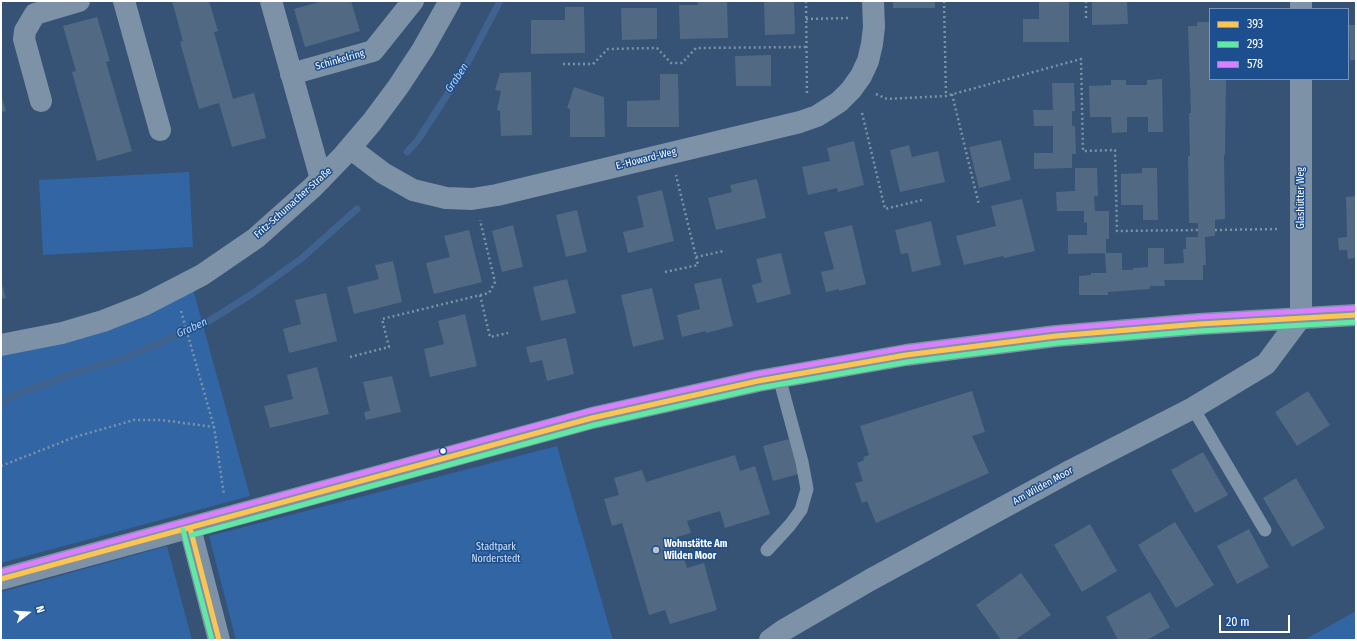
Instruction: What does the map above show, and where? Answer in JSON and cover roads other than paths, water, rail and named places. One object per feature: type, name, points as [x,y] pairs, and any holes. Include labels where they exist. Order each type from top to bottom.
[{"type":"street","points":[[41,101],[23,36],[33,7],[79,1]]},
{"type":"street","points":[[124,1],[160,130]]},
{"type":"street","points":[[271,1],[321,179]]},
{"type":"street","name":"Schinkelring","points":[[292,74],[373,51],[413,1]]},
{"type":"street","name":"Fritz-Schumacher-Straße","points":[[1,344],[41,338],[90,325],[144,305],[175,290],[220,263],[256,238],[279,219],[321,179],[372,122],[398,87],[423,49],[450,1]]},
{"type":"street","name":"E.-Howard-Weg","points":[[350,148],[383,174],[413,190],[446,198],[475,198],[497,195],[807,119],[817,116],[835,105],[856,84],[870,52],[873,35],[873,10]]},
{"type":"street","name":"Glashütter Weg","points":[[1301,80],[1301,317]]},
{"type":"street","points":[[1,579],[592,418],[758,381],[906,355],[1056,336],[1199,324],[1356,315]]},
{"type":"street","name":"Am Wilden Moor","points":[[770,640],[784,630],[877,576],[1072,470],[1193,408],[1266,364],[1301,317]]},
{"type":"street","points":[[190,528],[219,640]]},
{"type":"lane","points":[[767,550],[790,525],[801,510],[807,489],[802,462],[779,377]]},
{"type":"lane","points":[[1193,408],[1265,530]]},
{"type":"waterway","name":"Graben","points":[[407,152],[418,140],[467,64],[500,1]]},
{"type":"waterway","name":"Graben","points":[[1,402],[15,395],[74,373],[127,357],[209,321],[252,294],[302,258],[357,209]]},
{"type":"place","name":"Wohnstätte Am Wilden Moor","points":[[656,550]]},
{"type":"park label","name":"Stadtpark Norderstedt","points":[[496,552]]}]
